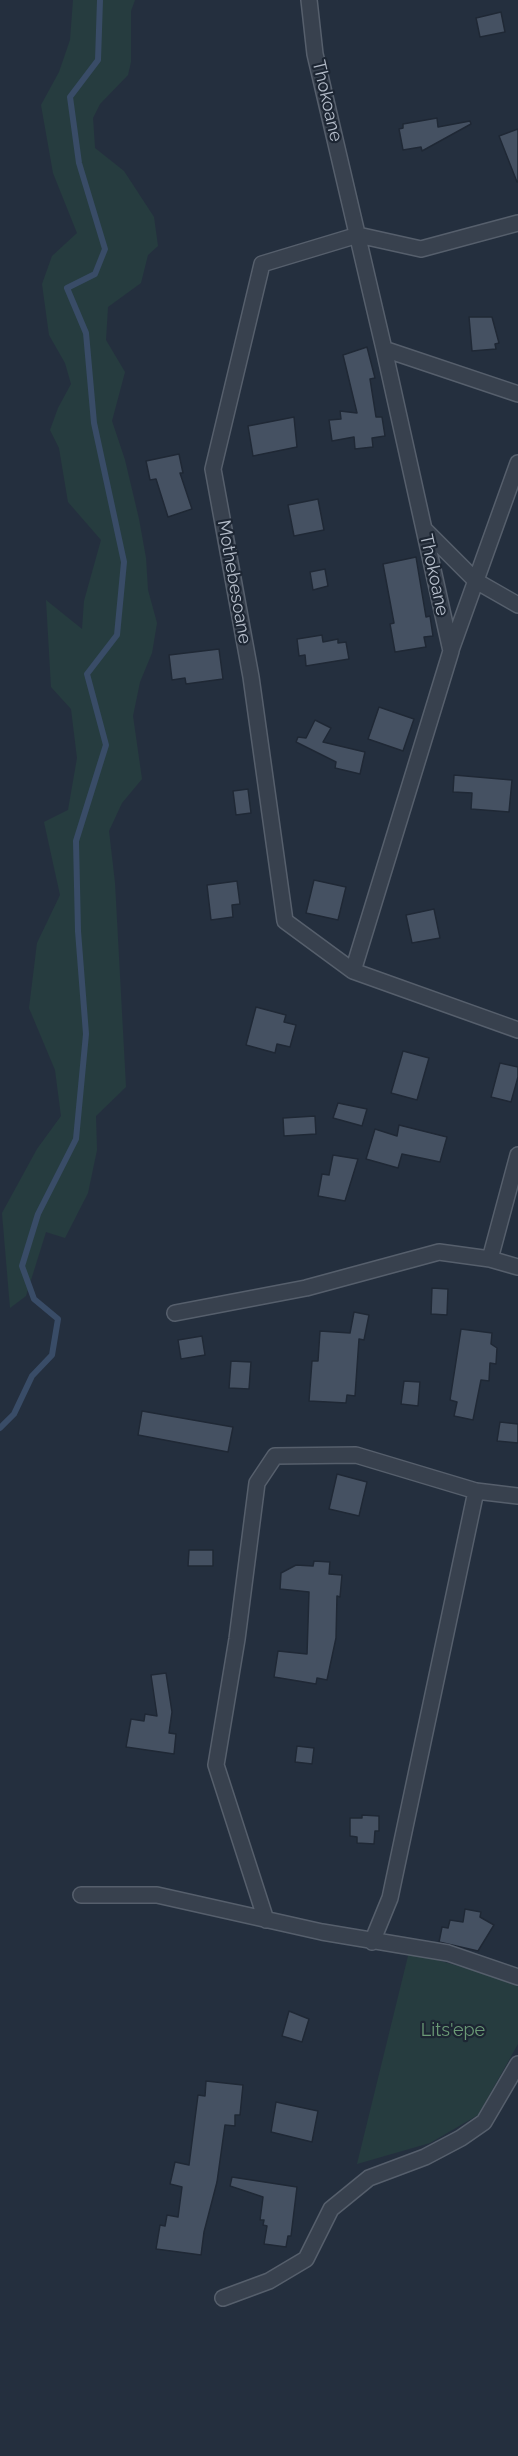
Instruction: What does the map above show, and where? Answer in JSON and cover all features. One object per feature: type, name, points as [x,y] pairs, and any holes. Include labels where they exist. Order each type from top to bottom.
[{"type":"street","name":"Thokoane","points":[[309,0],[315,54],[451,651],[353,971]]},
{"type":"street","points":[[358,235],[421,249],[518,223]]},
{"type":"street","name":"Mothebesoane","points":[[353,971],[285,921],[250,677],[213,469],[262,264],[358,235]]},
{"type":"street","points":[[384,349],[518,394]]},
{"type":"street","points":[[451,651],[518,463]]},
{"type":"street","points":[[424,529],[476,581],[518,605]]},
{"type":"street","points":[[353,971],[518,1030]]},
{"type":"street","points":[[490,1259],[518,1155]]},
{"type":"street","points":[[175,1313],[306,1288],[440,1252],[490,1259],[518,1267]]},
{"type":"street","points":[[266,1920],[216,1765],[237,1639],[257,1483],[275,1456],[356,1455],[476,1491],[518,1496]]},
{"type":"street","points":[[372,1942],[390,1898],[476,1491]]},
{"type":"street","points":[[81,1895],[157,1896],[372,1942],[415,1946],[447,1953],[518,1977]]},
{"type":"street","points":[[223,2298],[269,2281],[306,2259],[331,2209],[369,2178],[425,2157],[461,2138],[484,2122],[518,2064]]},
{"type":"green space","points":[[73,0],[135,0],[131,11],[131,62],[128,75],[100,104],[93,118],[95,148],[124,171],[154,217],[158,246],[148,255],[141,283],[108,307],[106,340],[125,372],[112,421],[125,460],[139,519],[146,558],[148,590],[157,623],[152,653],[140,682],[133,716],[142,779],[122,803],[109,831],[115,883],[126,1087],[96,1116],[97,1150],[88,1193],[65,1238],[46,1232],[26,1296],[10,1308],[2,1213],[37,1149],[61,1116],[55,1070],[29,1008],[37,943],[60,895],[44,822],[68,810],[77,758],[71,709],[51,687],[46,600],[82,629],[84,601],[101,540],[68,502],[59,448],[50,430],[58,408],[71,384],[65,363],[49,335],[42,284],[52,256],[77,233],[53,173],[41,105],[59,72],[70,40]]},
{"type":"green space","name":"Lits'epe","points":[[409,1952],[518,1983],[518,2044],[478,2115],[430,2143],[357,2164]]},
{"type":"building","points":[[501,12],[505,32],[480,37],[476,18]]},
{"type":"building","points":[[437,118],[438,127],[470,121],[471,124],[422,151],[421,147],[403,150],[399,129],[403,128],[403,124]]},
{"type":"building","points":[[518,129],[518,182],[517,182],[499,136]]},
{"type":"building","points":[[469,317],[492,317],[499,343],[495,344],[496,349],[472,351]]},
{"type":"building","points":[[367,347],[375,378],[370,379],[376,417],[382,417],[385,436],[372,438],[373,447],[355,449],[354,437],[332,441],[329,420],[341,419],[340,411],[357,413],[343,355]]},
{"type":"building","points":[[294,417],[297,447],[253,456],[248,426]]},
{"type":"building","points":[[179,454],[183,473],[180,473],[192,509],[168,517],[156,479],[150,480],[146,461]]},
{"type":"building","points":[[318,499],[324,530],[294,536],[288,505]]},
{"type":"building","points":[[416,557],[426,617],[430,616],[433,636],[424,637],[426,647],[395,652],[390,624],[394,623],[383,564]]},
{"type":"building","points":[[325,569],[328,586],[313,590],[310,572]]},
{"type":"building","points":[[322,635],[323,642],[338,639],[338,643],[346,642],[349,659],[306,666],[305,655],[299,656],[297,639]]},
{"type":"building","points":[[219,649],[223,679],[186,684],[185,678],[172,680],[169,655]]},
{"type":"building","points":[[379,707],[414,719],[403,751],[368,739]]},
{"type":"building","points":[[315,720],[331,728],[323,742],[365,752],[360,774],[335,768],[336,762],[296,742],[298,737],[306,738]]},
{"type":"building","points":[[454,775],[512,780],[509,812],[471,809],[472,793],[453,792]]},
{"type":"building","points":[[248,789],[251,813],[236,815],[233,791]]},
{"type":"building","points":[[314,880],[346,887],[338,920],[306,913]]},
{"type":"building","points":[[237,881],[240,904],[232,905],[233,917],[211,920],[207,885]]},
{"type":"building","points":[[434,909],[440,938],[412,943],[406,915]]},
{"type":"building","points":[[256,1007],[286,1015],[284,1022],[296,1025],[290,1047],[277,1044],[275,1053],[246,1045]]},
{"type":"building","points":[[403,1051],[429,1058],[417,1100],[391,1093]]},
{"type":"building","points":[[500,1063],[518,1067],[518,1077],[511,1102],[491,1097]]},
{"type":"building","points":[[338,1103],[367,1109],[362,1126],[333,1118]]},
{"type":"building","points":[[315,1116],[316,1134],[284,1136],[283,1118]]},
{"type":"building","points":[[399,1125],[447,1137],[440,1162],[402,1154],[398,1168],[366,1159],[375,1129],[397,1136]]},
{"type":"building","points":[[333,1155],[358,1159],[345,1201],[318,1196],[322,1174],[329,1175]]},
{"type":"building","points":[[432,1288],[448,1289],[447,1315],[431,1314]]},
{"type":"building","points":[[354,1312],[369,1315],[364,1340],[359,1339],[355,1396],[347,1395],[346,1403],[309,1401],[312,1361],[318,1361],[320,1331],[350,1333]]},
{"type":"building","points":[[461,1329],[492,1333],[491,1344],[497,1348],[496,1364],[490,1363],[489,1381],[481,1380],[473,1420],[454,1416],[457,1402],[450,1400]]},
{"type":"building","points":[[202,1336],[205,1355],[181,1359],[178,1340]]},
{"type":"building","points":[[231,1361],[251,1362],[249,1389],[229,1388]]},
{"type":"building","points":[[404,1381],[420,1382],[418,1406],[401,1404]]},
{"type":"building","points":[[142,1411],[233,1427],[228,1452],[138,1435]]},
{"type":"building","points":[[500,1422],[518,1424],[518,1443],[497,1441]]},
{"type":"building","points":[[337,1474],[367,1482],[359,1516],[329,1509]]},
{"type":"building","points":[[189,1550],[213,1550],[213,1566],[188,1566]]},
{"type":"building","points":[[314,1561],[330,1562],[329,1574],[342,1575],[340,1597],[337,1596],[336,1638],[327,1680],[317,1678],[316,1684],[274,1677],[278,1651],[307,1654],[309,1592],[280,1589],[281,1573],[296,1565],[313,1566]]},
{"type":"building","points":[[166,1673],[172,1712],[169,1733],[176,1734],[174,1754],[126,1747],[131,1719],[144,1721],[145,1714],[157,1716],[151,1675]]},
{"type":"building","points":[[297,1746],[314,1748],[312,1764],[295,1762]]},
{"type":"building","points":[[362,1815],[379,1816],[379,1831],[375,1831],[374,1844],[357,1843],[357,1837],[350,1836],[350,1818],[362,1818]]},
{"type":"building","points":[[465,1909],[481,1912],[480,1917],[494,1925],[478,1951],[439,1942],[442,1927],[448,1928],[450,1920],[463,1922]]},
{"type":"building","points":[[289,2011],[309,2019],[302,2042],[282,2036]]},
{"type":"building","points":[[206,2081],[243,2085],[240,2115],[235,2115],[235,2126],[225,2125],[217,2182],[204,2232],[201,2255],[156,2249],[160,2225],[165,2226],[167,2215],[178,2217],[182,2187],[170,2184],[175,2162],[189,2165],[198,2095],[205,2096]]},
{"type":"building","points":[[276,2102],[318,2111],[312,2142],[271,2132]]},
{"type":"building","points":[[232,2177],[297,2187],[291,2236],[288,2236],[286,2247],[264,2244],[267,2226],[263,2225],[264,2220],[260,2220],[263,2197],[230,2186]]},
{"type":"waterway","points":[[0,1428],[14,1414],[32,1376],[52,1355],[58,1319],[34,1299],[22,1266],[38,1214],[76,1139],[86,1034],[78,931],[76,841],[106,745],[87,674],[117,635],[124,562],[94,423],[86,333],[67,288],[95,274],[105,249],[79,163],[70,97],[98,60],[100,0]]}]
